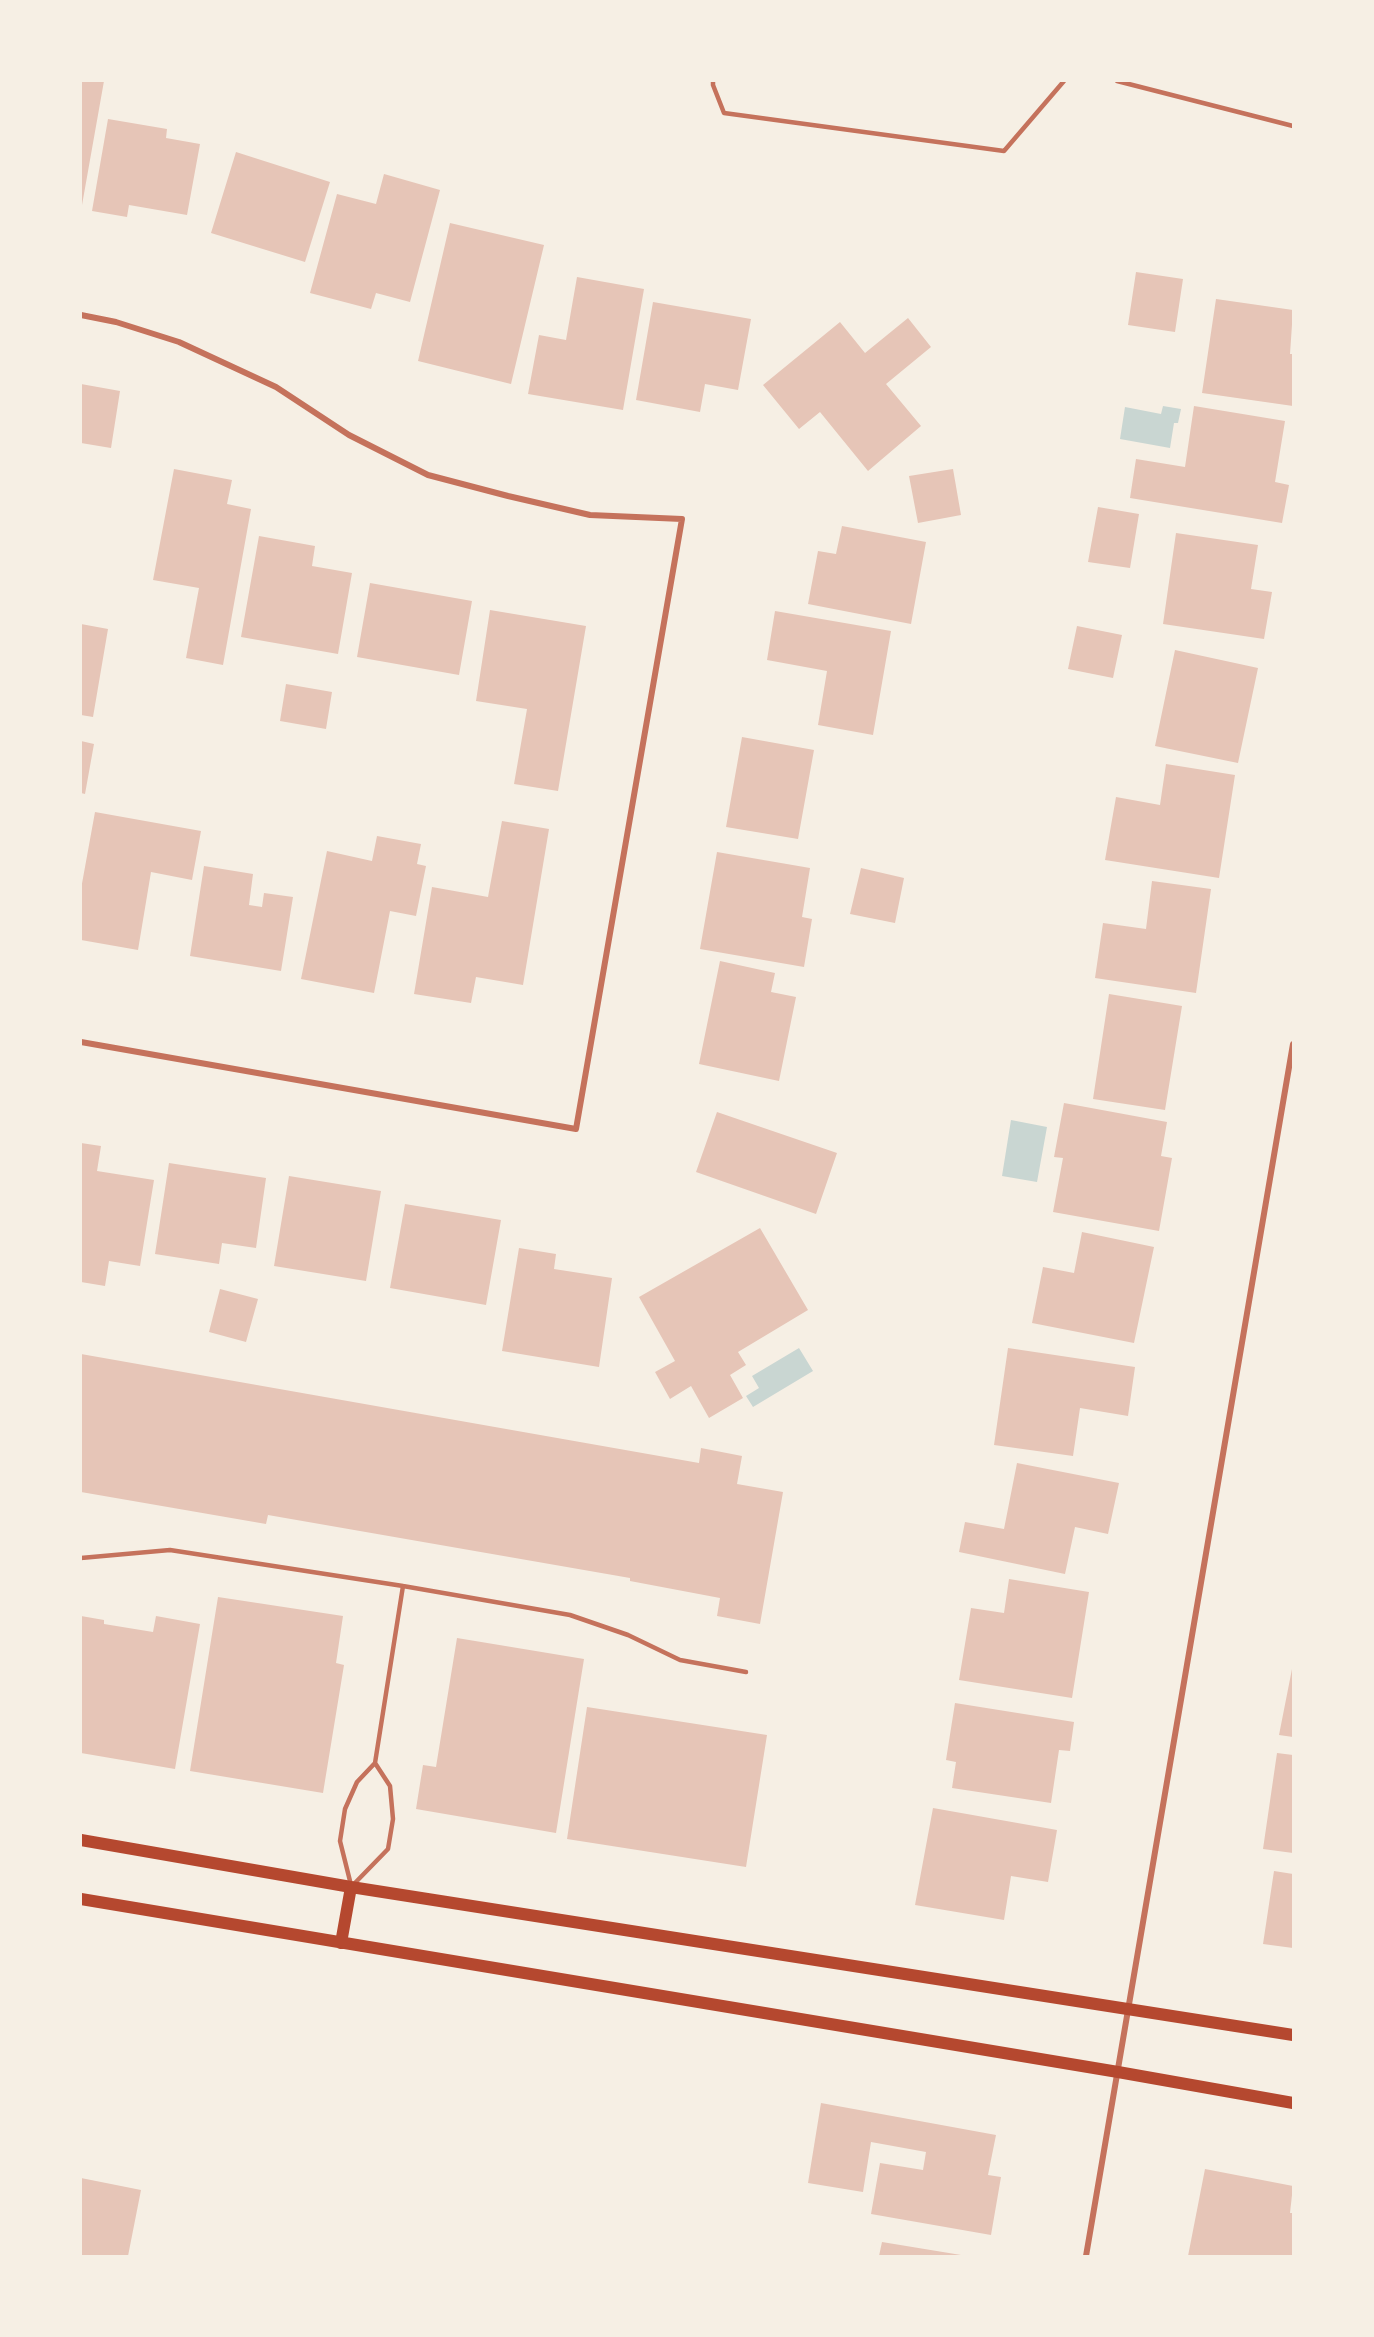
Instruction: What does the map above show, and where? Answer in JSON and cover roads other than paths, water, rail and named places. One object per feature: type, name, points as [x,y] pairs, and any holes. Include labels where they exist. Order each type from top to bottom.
[{"type":"main road","points":[[81,1840],[351,1887],[1293,2035]]},
{"type":"main road","points":[[341,1943],[351,1887]]},
{"type":"main road","points":[[81,1899],[1293,2103]]},
{"type":"street","points":[[81,315],[116,322],[190,346],[276,387],[348,435],[428,475],[590,514],[682,519],[576,1129],[81,1042]]},
{"type":"street","points":[[1086,2256],[1293,1044]]},
{"type":"lane","points":[[713,81],[724,113],[1004,151],[1064,81]]},
{"type":"lane","points":[[1117,81],[1293,126]]},
{"type":"lane","points":[[81,1558],[170,1550],[403,1586],[570,1616],[628,1635],[680,1660],[746,1672]]},
{"type":"lane","points":[[351,1887],[340,1841],[345,1809],[357,1782],[375,1763],[403,1586]]},
{"type":"lane","points":[[351,1887],[388,1849],[393,1819],[390,1786],[375,1763]]}]
